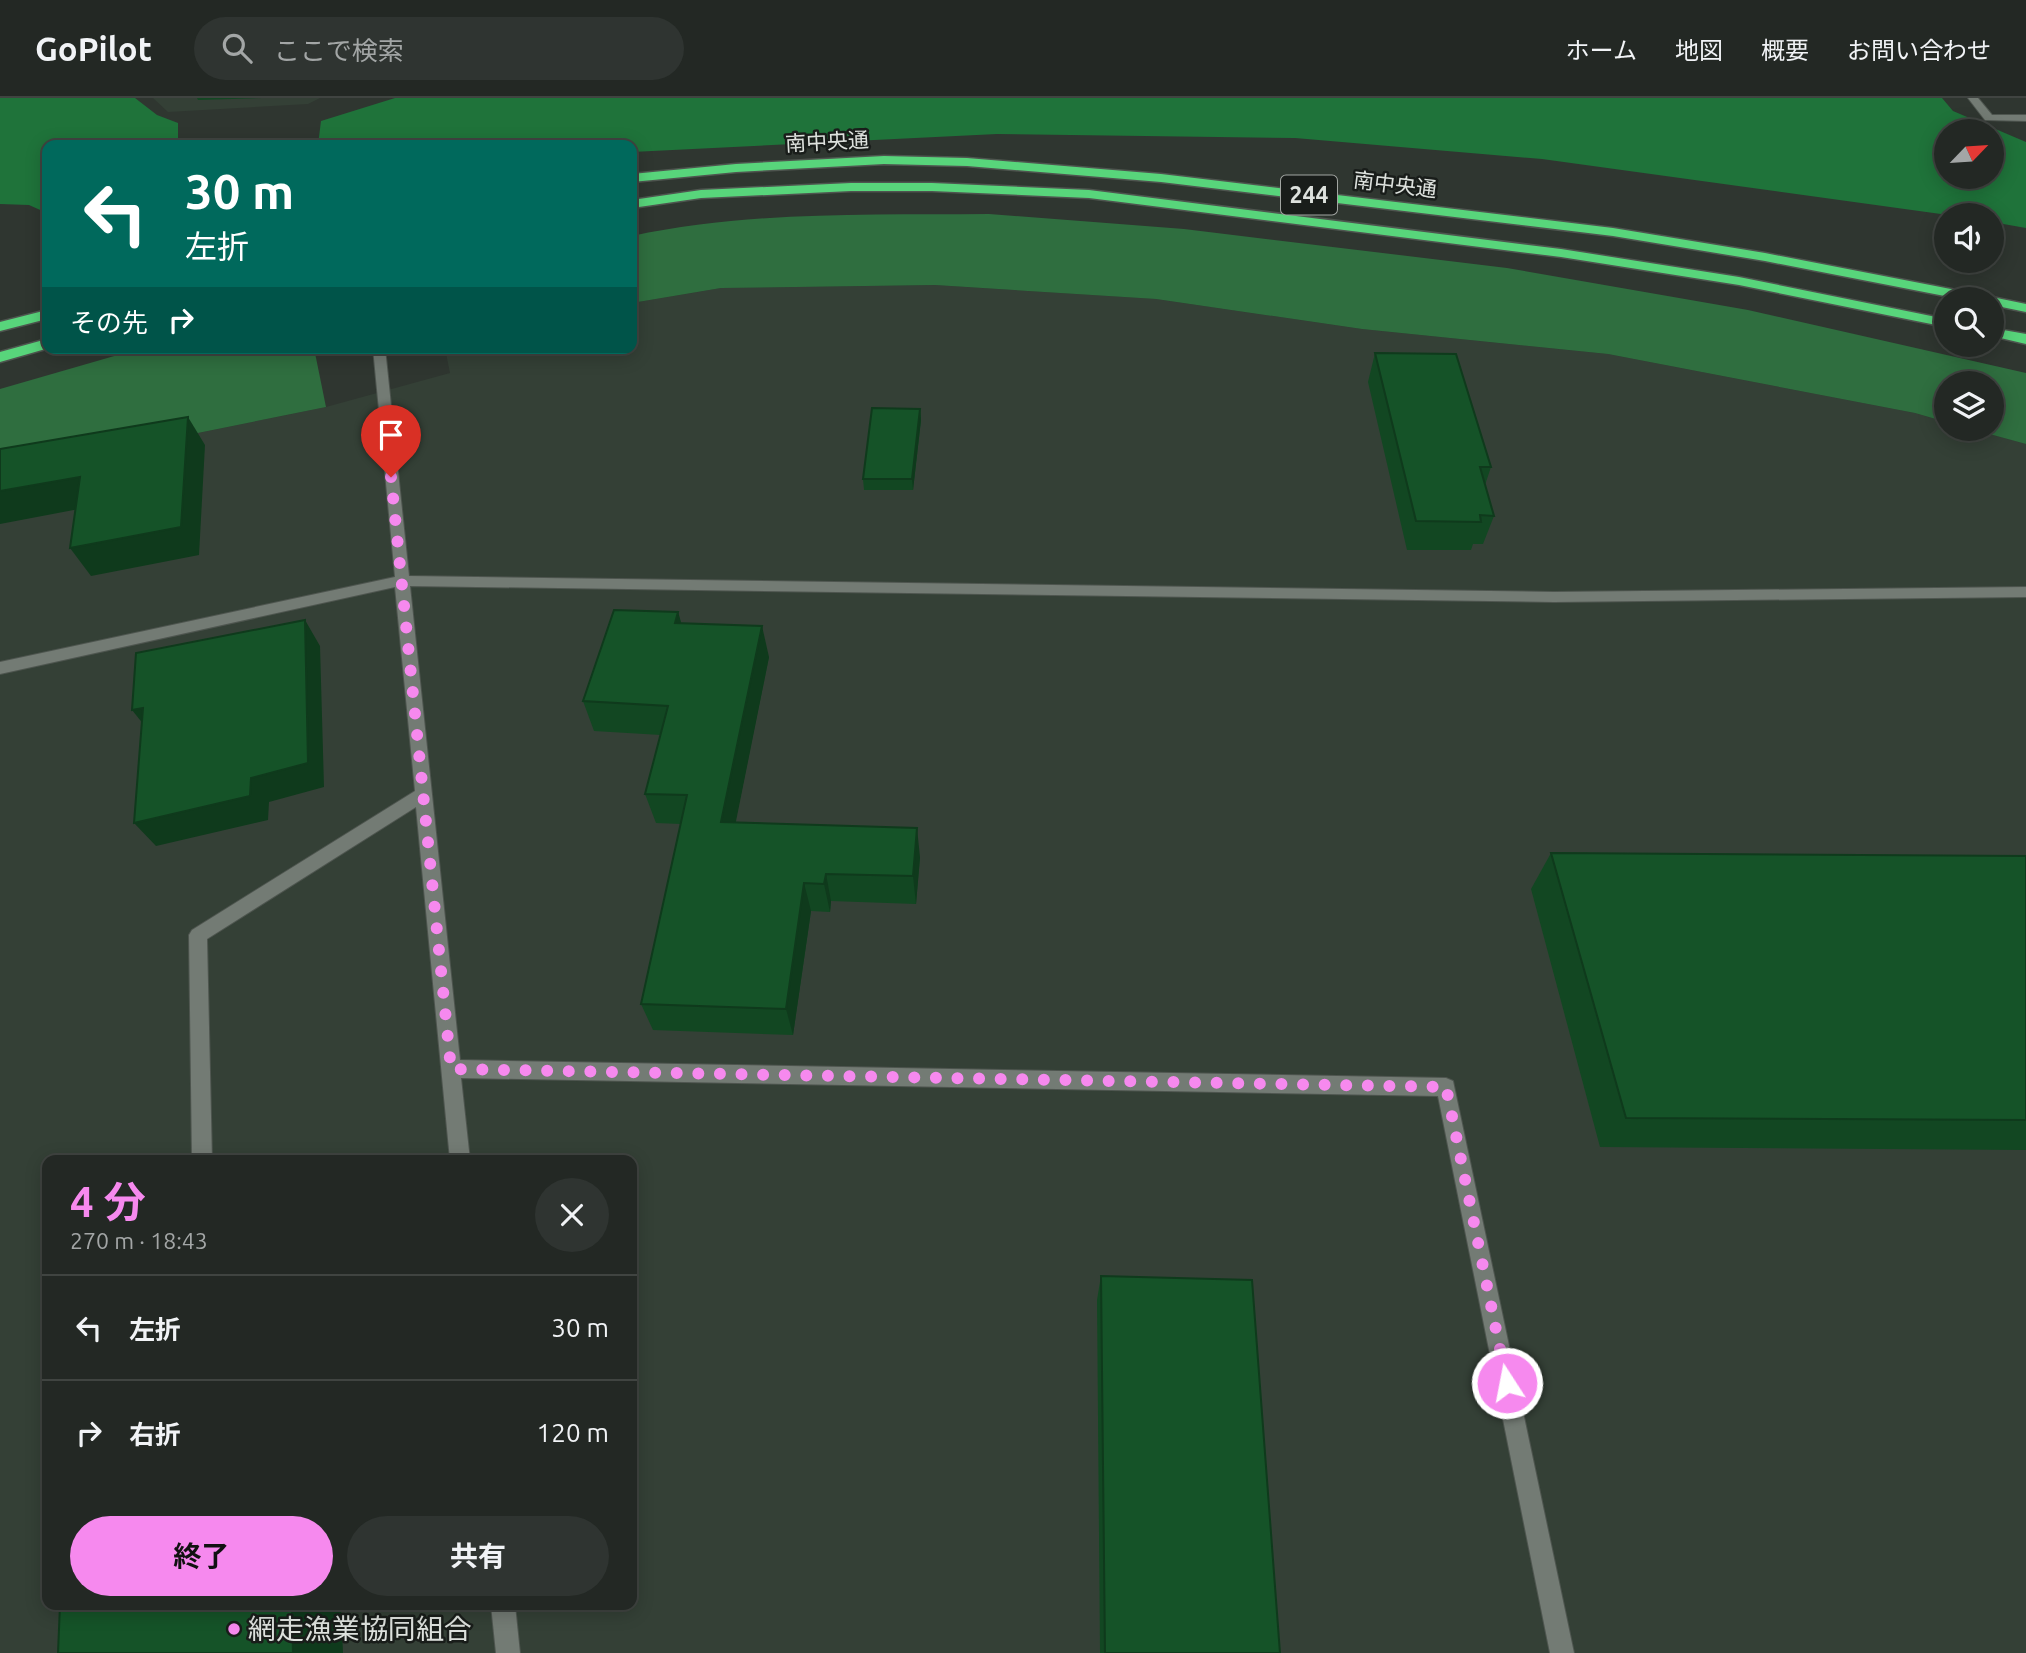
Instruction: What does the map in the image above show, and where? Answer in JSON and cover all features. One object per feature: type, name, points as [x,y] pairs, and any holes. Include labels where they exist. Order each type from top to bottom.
[{"type":"highway","name":"南中央通","points":[[637,178],[736,168],[884,160],[967,162],[1149,177],[1613,232],[1765,257],[1934,290]]},
{"type":"highway","name":"南中央通","points":[[637,203],[701,194],[850,187],[944,187],[1089,194],[1561,253],[1738,281],[1934,321]]},
{"type":"highway","points":[[2004,303],[2026,308]]},
{"type":"highway","points":[[0,327],[42,315]]},
{"type":"highway","points":[[2004,334],[2026,339]]},
{"type":"highway","points":[[0,356],[42,345]]},
{"type":"street","points":[[1973,98],[1989,118],[2026,118]]},
{"type":"street","points":[[380,354],[460,1155]]},
{"type":"street","points":[[0,667],[401,581],[1555,597],[2026,592]]},
{"type":"street","points":[[202,1155],[198,935],[424,794]]},
{"type":"street","points":[[451,1069],[1446,1087],[1562,1653]]},
{"type":"street","points":[[504,1610],[508,1653]]},
{"type":"shaded area","points":[[153,98],[320,98],[308,104],[168,112]]},
{"type":"shaded area","points":[[935,285],[1156,299],[1362,329],[1608,354],[1915,413],[1934,419],[1934,441],[2004,441],[2004,438],[2026,444],[2026,1653],[0,1653],[0,473],[326,407],[450,373],[446,354],[637,354],[637,302],[721,288]]},
{"type":"green space","points":[[0,98],[135,98],[157,115],[178,123],[178,140],[42,140],[42,211],[29,205],[0,204]]},
{"type":"green space","points":[[395,98],[1942,98],[1953,111],[1972,119],[1934,119],[1934,189],[2004,189],[2004,133],[2026,142],[2026,228],[2004,224],[2004,203],[1934,203],[1934,213],[1542,159],[1295,138],[997,134],[637,152],[637,140],[319,140],[321,121]]},
{"type":"green space","points":[[989,214],[1184,229],[1507,268],[1748,310],[1934,352],[1934,357],[1955,357],[2026,373],[2026,444],[2004,438],[2004,371],[1934,371],[1934,419],[1608,354],[1362,329],[1156,299],[935,285],[721,288],[637,302],[637,235],[720,222],[809,216]]},
{"type":"green space","points":[[121,354],[315,354],[326,407],[0,473],[0,389]]},
{"type":"building","points":[[1375,353],[1456,354],[1491,467],[1480,467],[1494,516],[1480,515],[1481,522],[1416,521]]},
{"type":"building","points":[[872,408],[920,409],[912,479],[863,479]]},
{"type":"building","points":[[188,417],[181,527],[70,548],[80,477],[0,491],[0,449]]},
{"type":"building","points":[[614,610],[678,612],[675,623],[762,626],[721,822],[917,828],[913,876],[826,874],[824,884],[804,883],[786,1009],[641,1004],[687,795],[645,794],[668,706],[583,701]]},
{"type":"building","points":[[305,620],[308,763],[251,778],[250,796],[134,823],[143,708],[132,710],[136,653]]},
{"type":"building","points":[[1551,853],[2026,856],[2026,1120],[1626,1118]]},
{"type":"building","points":[[1101,1276],[1252,1280],[1280,1653],[1105,1653]]},
{"type":"building","name":"網走漁業協同組合","points":[[60,1610],[292,1610],[293,1653],[58,1653]]},
{"type":"place","name":"網走漁業協同組合","points":[[234,1629]]},
{"type":"route","points":[[391,477],[451,1069],[1446,1087],[1507,1383]]}]
